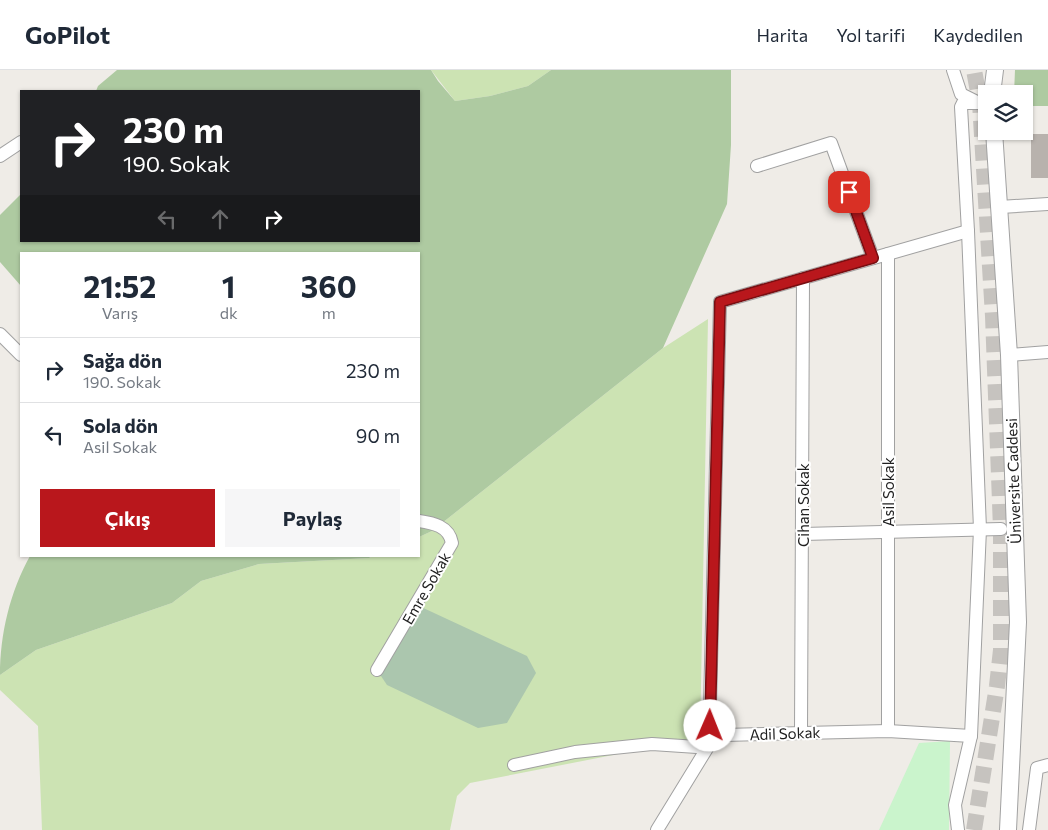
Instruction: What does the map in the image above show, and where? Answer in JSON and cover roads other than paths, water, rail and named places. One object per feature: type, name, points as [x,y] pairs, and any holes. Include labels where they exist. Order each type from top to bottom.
[{"type":"street","points":[[953,70],[961,94],[980,103],[963,103],[960,107],[968,231],[980,529],[971,736],[956,805],[958,830]]},
{"type":"street","points":[[993,85],[995,70]]},
{"type":"street","name":"Üniversite Caddesi","points":[[995,140],[1009,355],[1018,622],[1008,830]]},
{"type":"street","points":[[0,156],[20,143]]},
{"type":"street","points":[[757,166],[831,143],[873,258]]},
{"type":"street","points":[[1000,207],[1048,204]]},
{"type":"street","points":[[657,830],[709,745],[720,302],[968,231]]},
{"type":"street","name":"Asil Sokak","points":[[888,254],[888,731]]},
{"type":"street","name":"Cihan Sokak","points":[[801,732],[803,278]]},
{"type":"street","points":[[0,334],[20,355]]},
{"type":"street","points":[[1009,355],[1048,352]]},
{"type":"street","name":"Emre Sokak","points":[[377,670],[452,542],[448,532],[437,524],[420,521]]},
{"type":"street","points":[[803,534],[1001,529]]},
{"type":"street","name":"Adil Sokak","points":[[514,765],[575,752],[652,744],[697,747],[709,745],[723,735],[888,731],[971,736]]},
{"type":"street","points":[[1029,830],[1037,768],[1048,765]]},
{"type":"tunnel","points":[[974,70],[980,103],[993,316],[1001,529],[1001,650],[974,830]]}]
